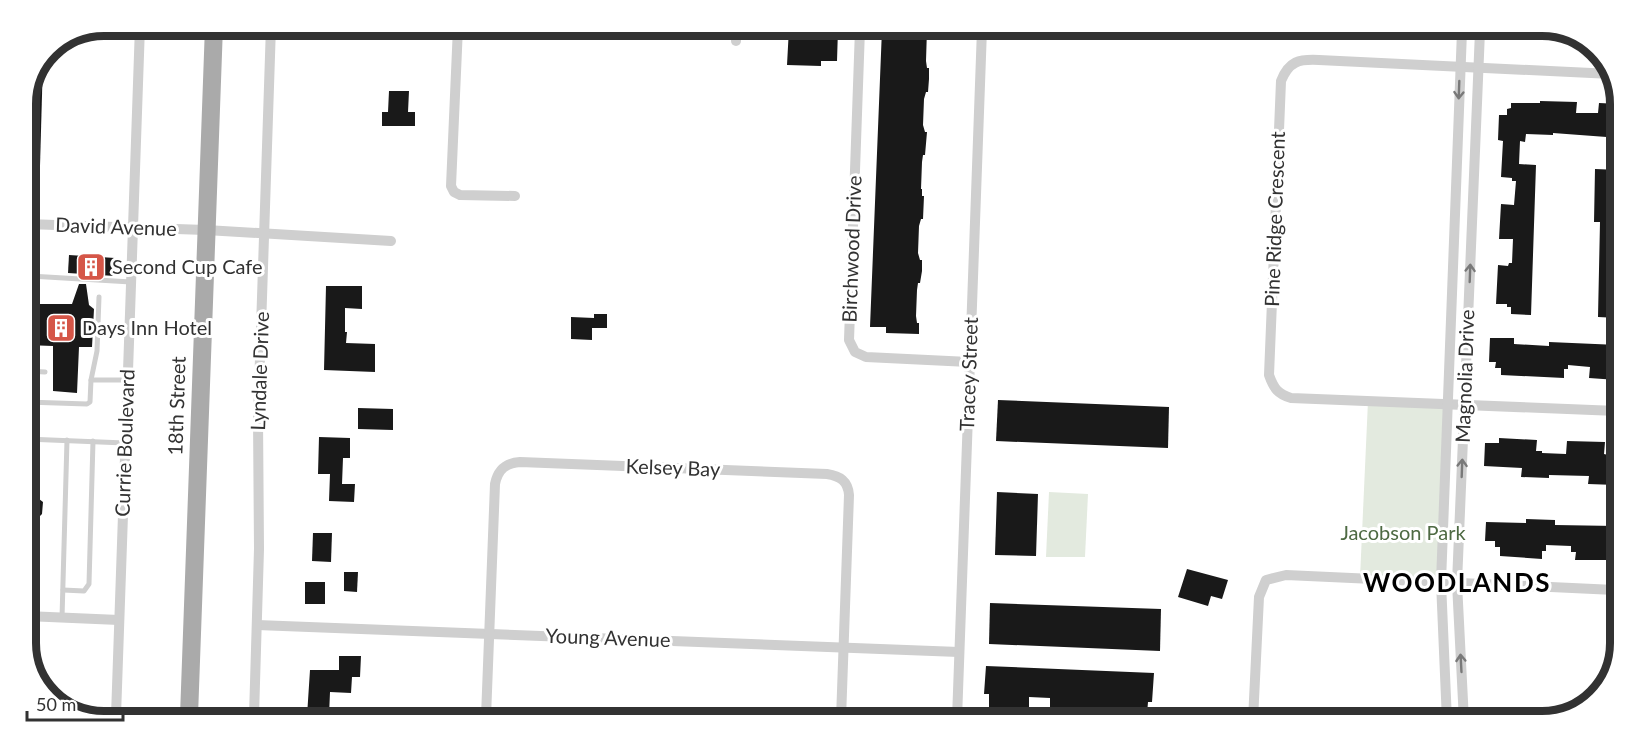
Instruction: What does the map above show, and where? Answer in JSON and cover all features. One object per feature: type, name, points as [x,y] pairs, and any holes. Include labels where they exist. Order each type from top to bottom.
[{"type":"main road","name":"18th Street","points":[[189,711],[214,36]]},
{"type":"street","name":"Currie Boulevard","points":[[116,711],[140,36]]},
{"type":"street","name":"Lyndale Drive","points":[[254,711],[259,549],[258,418],[271,36]]},
{"type":"street","points":[[458,36],[452,186],[454,192],[460,195],[516,196]]},
{"type":"street","points":[[736,36],[736,41]]},
{"type":"street","name":"Birchwood Drive","points":[[860,36],[849,340],[855,352],[866,357],[969,362]]},
{"type":"street","name":"Tracey Street","points":[[957,711],[982,36]]},
{"type":"street","name":"Magnolia Drive","points":[[1447,711],[1441,582],[1462,36]]},
{"type":"street","name":"Magnolia Drive","points":[[1463,711],[1457,583],[1480,36]]},
{"type":"street","name":"Pine Ridge Crescent","points":[[1448,405],[1291,398],[1280,395],[1274,387],[1269,375],[1281,81],[1285,71],[1292,64],[1303,59],[1603,74]]},
{"type":"street","name":"David Avenue","points":[[36,224],[206,230],[391,241]]},
{"type":"street","points":[[1448,405],[1610,411]]},
{"type":"street","name":"Kelsey Bay","points":[[489,634],[495,484],[499,472],[503,467],[514,462],[591,464],[827,474],[839,477],[846,484],[849,495],[844,648]]},
{"type":"street","points":[[1253,711],[1259,597],[1266,580],[1287,575],[1610,590]]},
{"type":"street","points":[[36,617],[119,620]]},
{"type":"street","name":"Young Avenue","points":[[257,625],[959,652]]},
{"type":"street","points":[[486,711],[489,634]]},
{"type":"street","points":[[841,711],[844,648]]},
{"type":"lane","points":[[36,276],[131,282]]},
{"type":"lane","points":[[36,402],[87,404],[90,402],[91,380],[98,351],[99,297]]},
{"type":"lane","points":[[36,372],[45,372]]},
{"type":"lane","points":[[91,380],[128,380]]},
{"type":"lane","points":[[36,439],[125,442]]},
{"type":"lane","points":[[62,618],[67,441]]},
{"type":"lane","points":[[63,590],[84,591],[89,584],[93,441]]},
{"type":"green space","name":"Jacobson Park","points":[[1368,401],[1448,405],[1441,582],[1360,578]]},
{"type":"green space","points":[[1049,492],[1088,494],[1085,557],[1046,557]]},
{"type":"building","points":[[789,36],[838,36],[837,61],[821,61],[821,66],[787,65]]},
{"type":"building","points":[[882,36],[927,36],[926,61],[927,68],[929,68],[929,79],[928,92],[924,99],[923,125],[927,132],[925,155],[923,155],[922,162],[923,219],[919,226],[918,253],[922,260],[922,271],[917,290],[916,316],[917,323],[919,323],[919,334],[886,333],[886,327],[870,327]]},
{"type":"building","points":[[43,75],[39,201],[36,201],[36,99]]},
{"type":"building","points":[[389,91],[409,91],[408,112],[415,112],[415,126],[382,126],[382,112],[388,112]]},
{"type":"building","points":[[1540,101],[1577,102],[1576,113],[1598,113],[1599,103],[1610,104],[1610,137],[1553,133],[1553,135],[1526,134],[1525,142],[1520,141],[1519,164],[1536,165],[1531,315],[1511,314],[1511,307],[1507,307],[1507,304],[1496,304],[1498,265],[1508,266],[1512,263],[1513,239],[1499,239],[1501,204],[1514,205],[1516,181],[1512,181],[1512,178],[1501,177],[1503,141],[1498,140],[1499,115],[1507,115],[1507,109],[1511,108],[1511,103],[1540,103]]},
{"type":"building","points":[[1595,169],[1610,170],[1610,318],[1598,317],[1600,222],[1594,222]]},
{"type":"building","name":"Second Cup Cafe","points":[[69,255],[115,258],[115,276],[68,273]]},
{"type":"building","name":"Days Inn Hotel","points":[[79,284],[86,284],[89,305],[94,309],[92,347],[79,347],[77,393],[53,391],[53,346],[36,345],[36,304],[72,304]]},
{"type":"building","points":[[326,286],[362,286],[362,309],[345,308],[346,343],[375,344],[375,372],[324,370]]},
{"type":"building","points":[[594,314],[607,314],[607,328],[592,328],[592,340],[571,339],[571,317],[594,318]]},
{"type":"building","points":[[1490,338],[1514,338],[1514,344],[1549,346],[1549,342],[1610,345],[1610,380],[1589,378],[1590,367],[1568,365],[1568,369],[1564,369],[1564,378],[1501,375],[1501,368],[1495,368],[1496,362],[1489,362]]},
{"type":"building","points":[[998,400],[1169,407],[1168,448],[996,441]]},
{"type":"building","points":[[358,408],[393,409],[393,430],[358,429]]},
{"type":"building","points":[[319,437],[350,438],[350,458],[343,458],[342,484],[355,484],[354,502],[329,501],[330,474],[318,474]]},
{"type":"building","points":[[1499,438],[1537,440],[1536,451],[1566,454],[1567,441],[1605,442],[1604,454],[1610,455],[1610,485],[1588,484],[1589,476],[1521,477],[1522,468],[1484,466],[1485,443],[1499,443]]},
{"type":"building","points":[[36,467],[40,472],[39,499],[43,502],[40,516],[38,590],[36,590]]},
{"type":"building","points":[[997,492],[1038,494],[1036,556],[995,555]]},
{"type":"building","points":[[1526,519],[1555,520],[1555,525],[1610,526],[1610,560],[1575,560],[1576,552],[1571,552],[1571,546],[1546,545],[1546,551],[1542,551],[1542,559],[1500,556],[1500,547],[1495,547],[1495,541],[1485,541],[1486,522],[1526,523]]},
{"type":"building","points":[[313,533],[332,533],[331,562],[312,561]]},
{"type":"building","points":[[1187,569],[1228,580],[1222,599],[1211,596],[1208,606],[1178,597]]},
{"type":"building","points":[[344,572],[358,572],[357,592],[344,591]]},
{"type":"building","points":[[305,582],[325,582],[325,604],[305,604]]},
{"type":"building","points":[[990,603],[1161,609],[1160,651],[989,644]]},
{"type":"building","points":[[339,656],[361,656],[360,677],[352,677],[351,693],[330,692],[329,711],[307,711],[310,670],[339,670]]},
{"type":"building","points":[[986,666],[1154,673],[1152,702],[1148,702],[1147,711],[1050,710],[1050,698],[1029,697],[1029,709],[989,707],[989,694],[984,694]]},
{"type":"place","name":"Second Cup Cafe","points":[[91,267]]},
{"type":"place","name":"Days Inn Hotel","points":[[61,328]]},
{"type":"district","name":"WOODLANDS","points":[[1457,583]]}]
